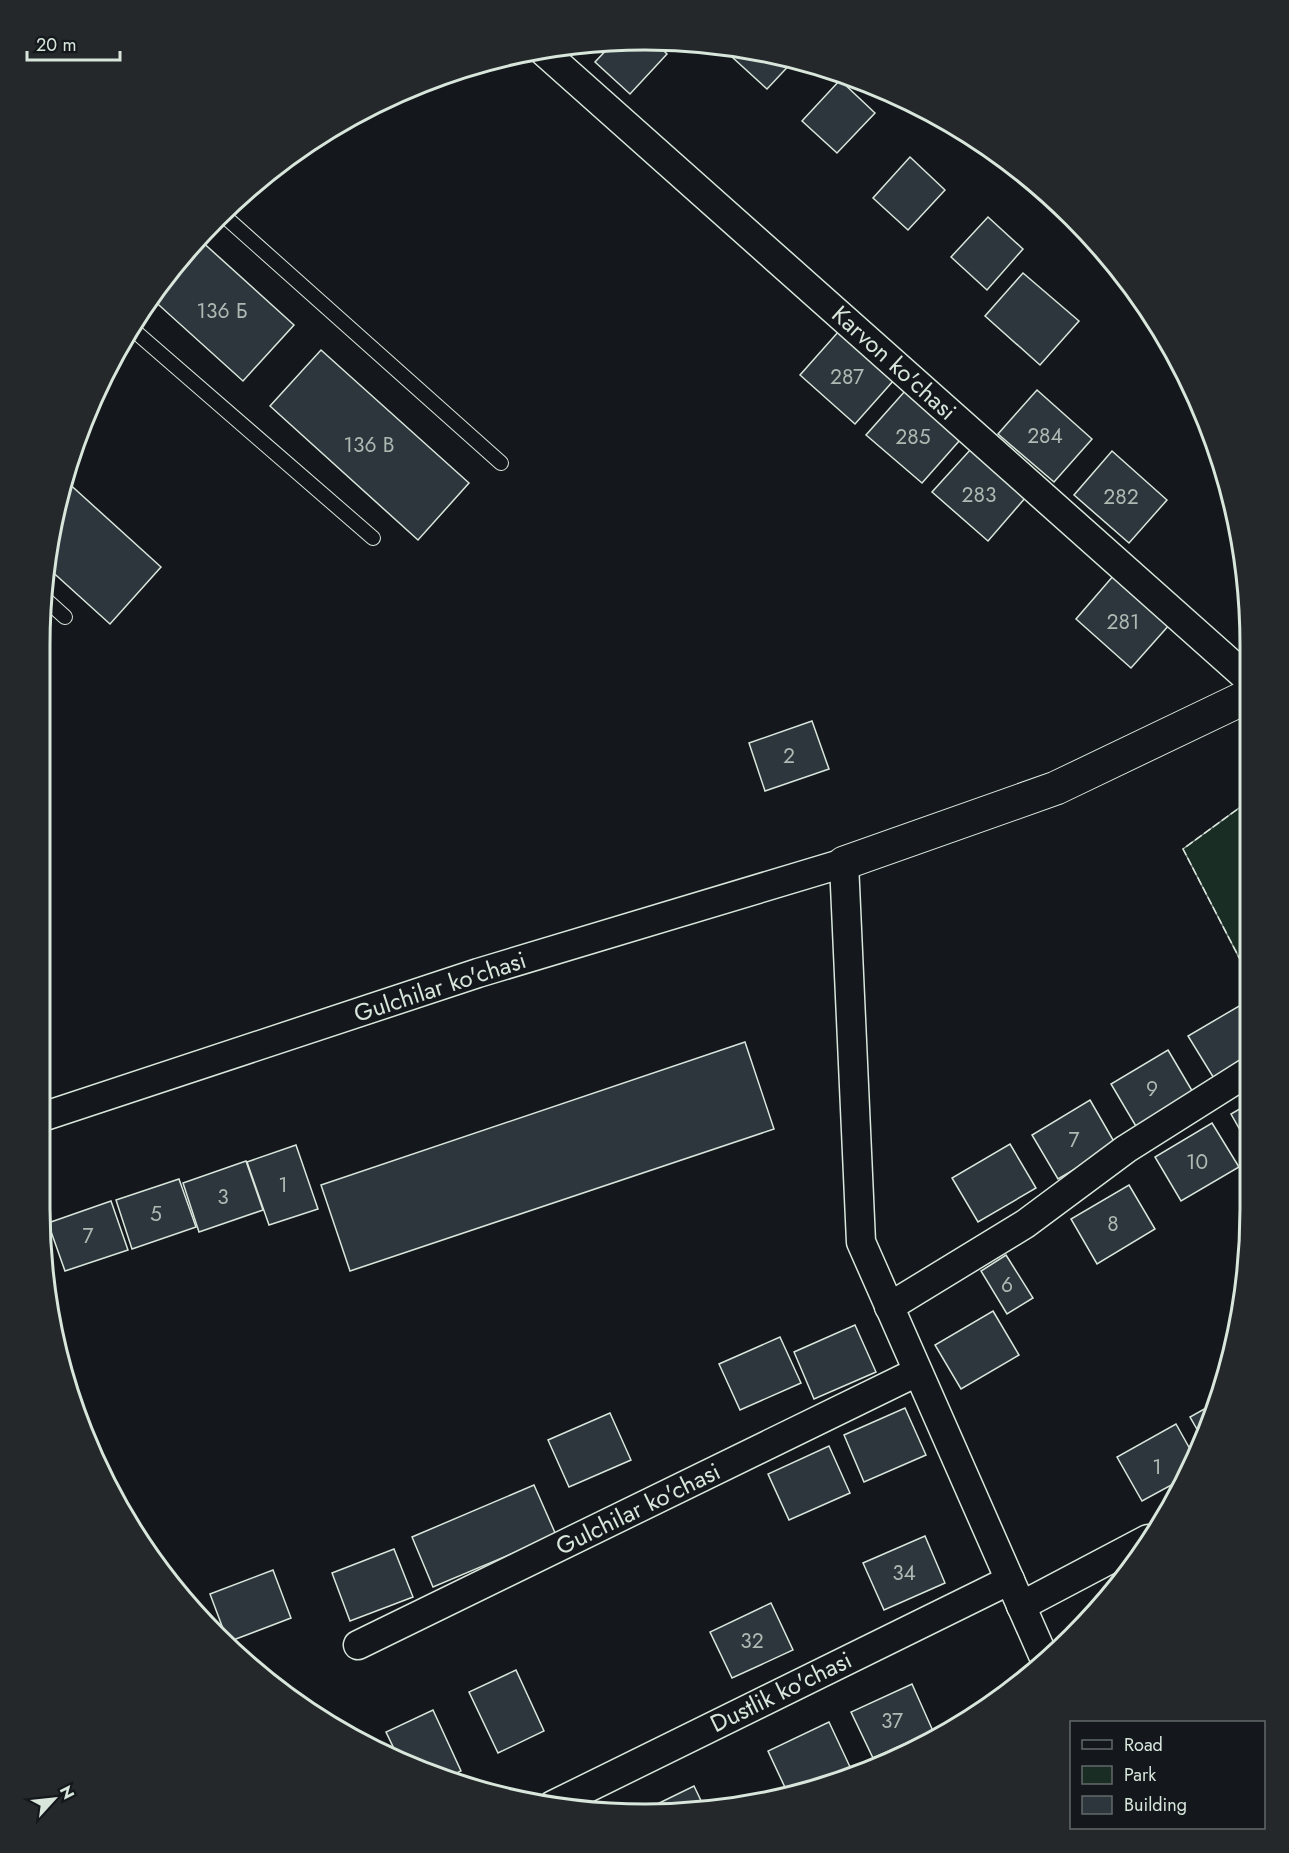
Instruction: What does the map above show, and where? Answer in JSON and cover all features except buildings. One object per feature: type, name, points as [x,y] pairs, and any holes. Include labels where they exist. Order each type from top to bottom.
[{"type":"street","name":"Karvon ko'chasi","points":[[550,58],[1240,672]]},
{"type":"street","points":[[1041,1652],[861,1242],[844,863],[1056,788],[1240,700]]},
{"type":"street","name":"Gulchilar ko'chasi","points":[[50,1114],[478,973],[844,863]]},
{"type":"street","points":[[889,1307],[1025,1224],[1126,1149],[1240,1077]]},
{"type":"street","name":"Gulchilar ko'chasi","points":[[358,1645],[917,1372]]},
{"type":"street","points":[[1015,1593],[1136,1544]]},
{"type":"street","name":"Dustlik ko'chasi","points":[[568,1798],[1015,1593]]},
{"type":"lane","points":[[228,220],[501,463]]},
{"type":"lane","points":[[138,334],[373,538]]},
{"type":"lane","points":[[51,604],[65,617]]},
{"type":"green space","points":[[1240,807],[1240,959],[1183,849]]},
{"type":"fence","points":[[1240,807],[1183,849],[1240,959]]}]
